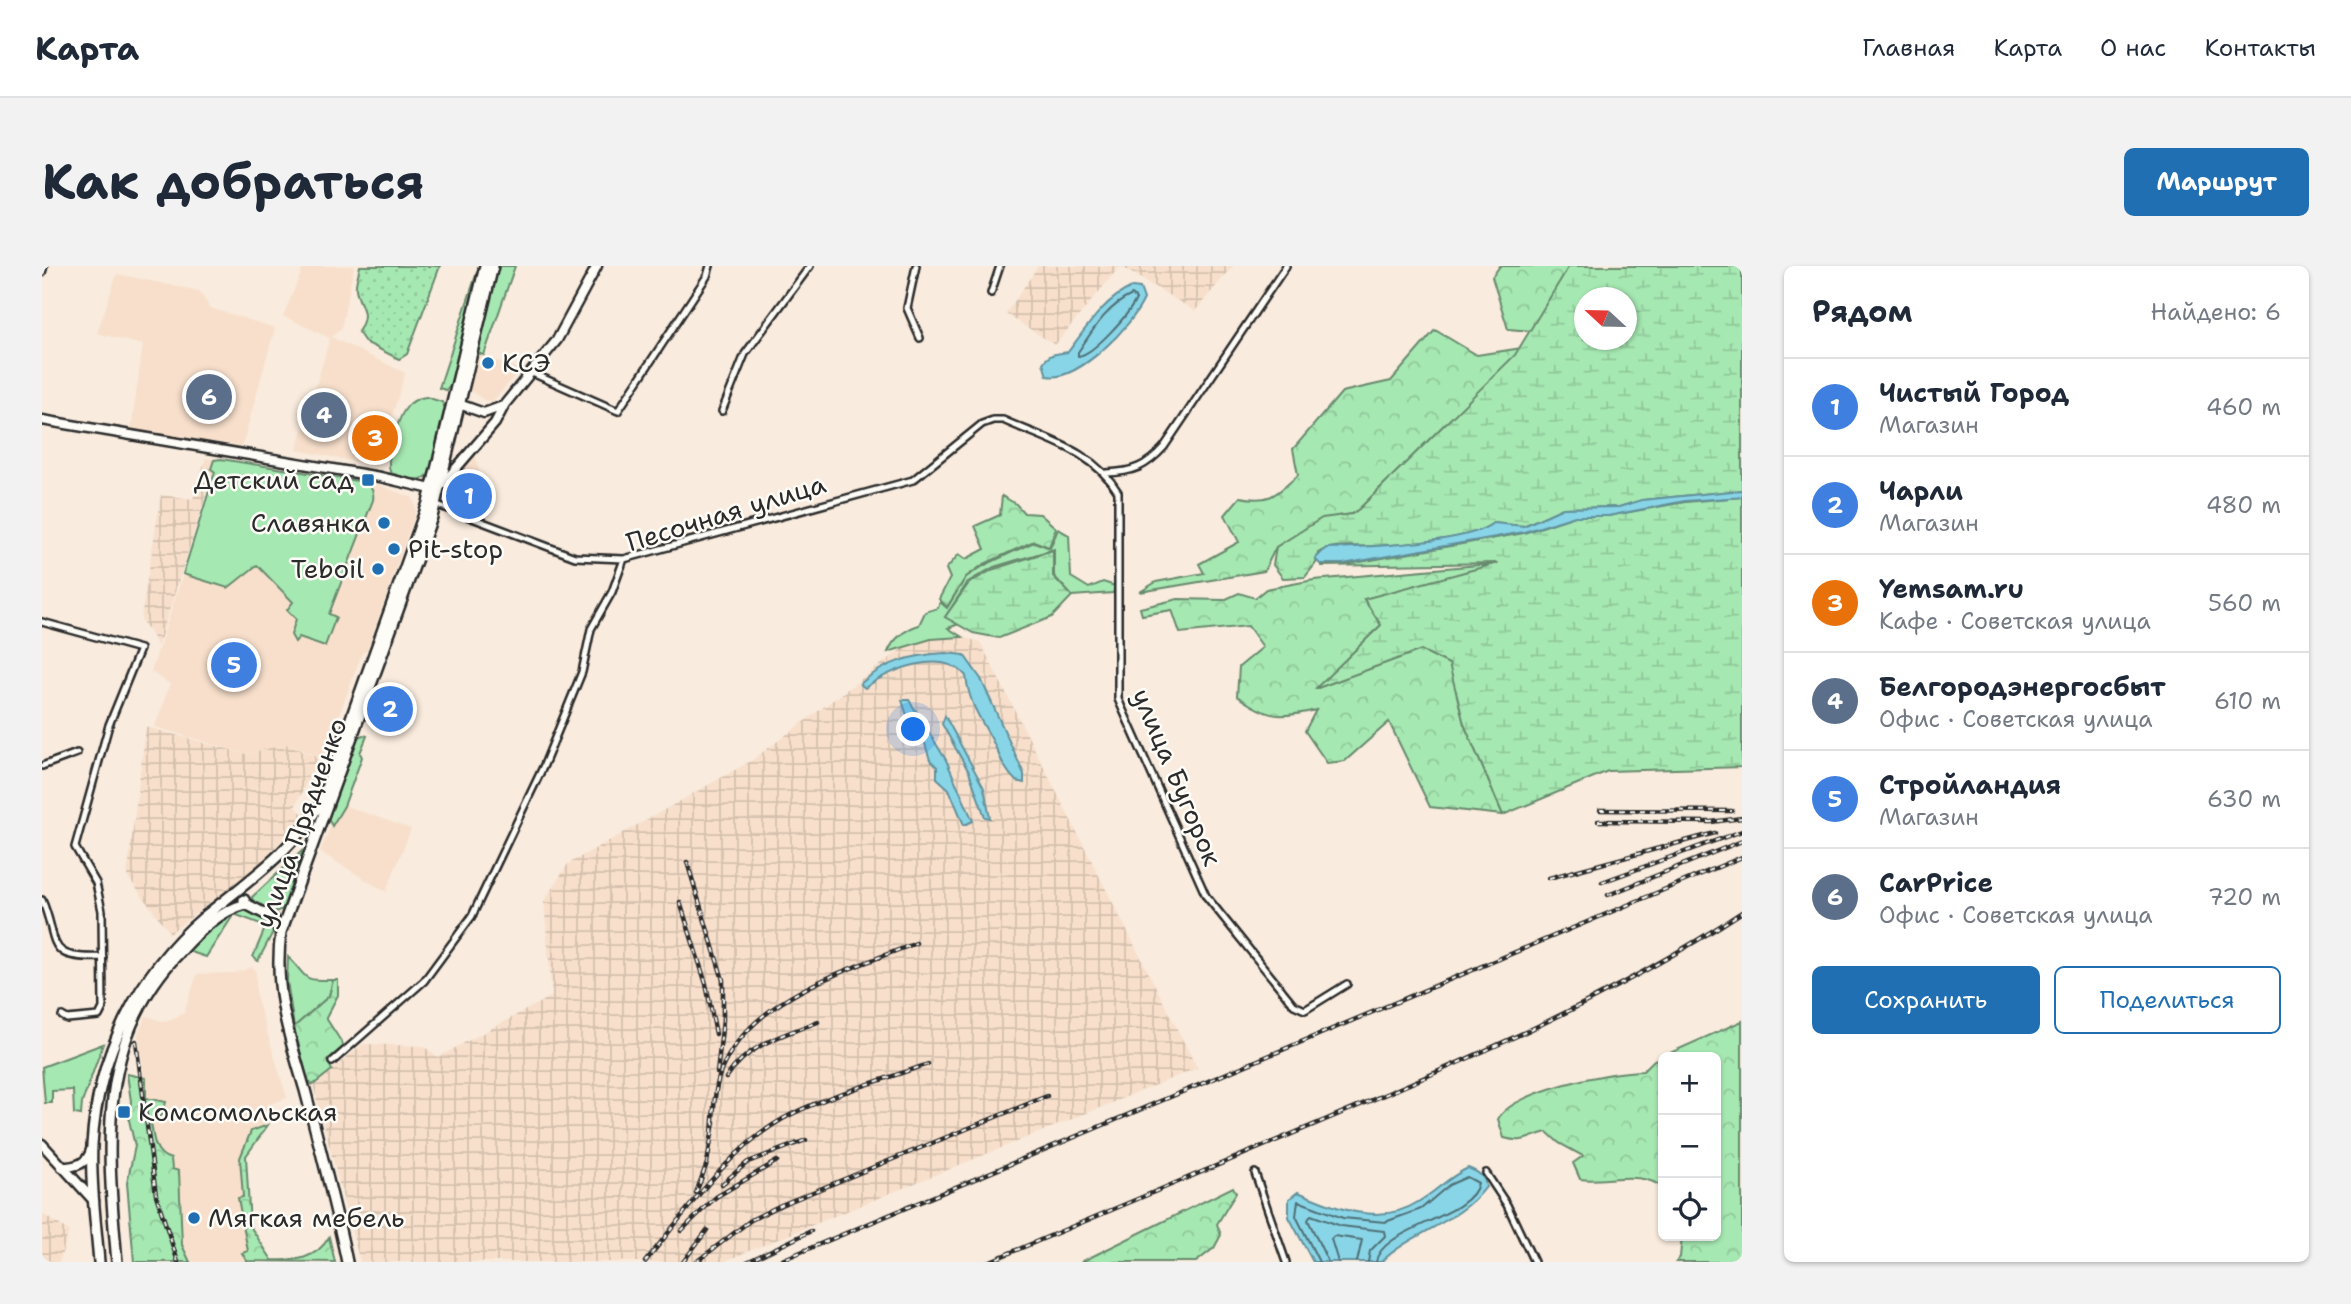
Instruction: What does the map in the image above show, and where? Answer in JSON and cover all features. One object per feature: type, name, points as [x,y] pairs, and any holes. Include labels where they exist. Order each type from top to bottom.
[{"type":"main road","points":[[42,420],[436,488],[485,266]]},
{"type":"main road","points":[[456,403],[493,266]]},
{"type":"main road","name":"улица Прядченко","points":[[347,1262],[315,1130],[281,1010],[277,977],[281,932],[436,488],[495,423],[505,404],[532,373],[578,306],[597,266]]},
{"type":"main road","points":[[456,403],[484,413],[505,404]]},
{"type":"main road","name":"улица Прядченко","points":[[99,1262],[92,1147],[106,1065],[132,1003],[173,946],[290,846],[321,802],[354,724],[435,506],[436,488]]},
{"type":"main road","points":[[290,846],[301,844],[307,847],[310,854]]},
{"type":"main road","points":[[244,888],[246,904]]},
{"type":"main road","points":[[117,1262],[110,1146],[113,1085],[135,1017],[150,988],[190,941],[226,911],[246,904],[271,917],[280,918],[288,913]]},
{"type":"main road","points":[[271,917],[281,932]]},
{"type":"main road","points":[[42,1144],[95,1201],[113,1211]]},
{"type":"main road","points":[[62,1167],[80,1165],[89,1158],[92,1147]]},
{"type":"street","points":[[42,273],[44,266]]},
{"type":"street","points":[[532,373],[618,411],[707,276],[710,266]]},
{"type":"street","points":[[722,411],[745,354],[810,266]]},
{"type":"street","points":[[916,266],[907,308],[920,338]]},
{"type":"street","points":[[991,293],[999,266]]},
{"type":"street","points":[[1106,473],[1131,472],[1149,463],[1164,447],[1286,266]]},
{"type":"street","name":"Песочная улица","points":[[332,1062],[424,981],[472,916],[544,765],[582,672],[592,629],[612,592],[624,559],[913,480],[982,424],[993,420],[1003,420],[1092,460],[1106,473]]},
{"type":"street","name":"улица Бугорок","points":[[1106,473],[1118,492],[1118,699],[1206,896],[1294,1005],[1305,1010],[1346,984]]},
{"type":"street","points":[[435,506],[575,557],[624,559]]},
{"type":"street","points":[[42,622],[139,649],[109,726],[75,847],[96,883],[102,911],[103,1008],[99,1016],[67,1019],[62,1016]]},
{"type":"street","points":[[42,766],[76,753]]},
{"type":"street","points":[[42,900],[53,942],[62,953],[83,958],[103,957]]},
{"type":"street","points":[[1255,1173],[1286,1262]]},
{"type":"street","points":[[1486,1173],[1507,1205],[1534,1262]]},
{"type":"shaded area","points":[[304,266],[354,266],[341,329],[331,337],[405,373],[377,466],[297,450],[330,338],[283,316]]},
{"type":"shaded area","points":[[1038,266],[1120,266],[1055,345],[1006,314]]},
{"type":"shaded area","points":[[1120,266],[1233,266],[1195,311]]},
{"type":"shaded area","points":[[117,274],[199,291],[210,308],[275,328],[242,446],[131,430],[143,345],[97,333]]},
{"type":"shaded area","points":[[480,354],[520,370],[492,402],[470,390]]},
{"type":"shaded area","points":[[475,454],[482,484],[473,509],[468,515],[442,507],[452,482]]},
{"type":"shaded area","points":[[206,458],[217,460],[158,646],[141,619],[161,495],[193,499]]},
{"type":"shaded area","points":[[373,483],[413,498],[416,511],[367,650],[362,653],[323,758],[286,744],[246,754],[155,727],[170,684],[151,672],[192,547],[255,564],[322,618]]},
{"type":"shaded area","points":[[930,628],[980,642],[1197,1068],[722,1262],[360,1262],[313,1085],[363,1044],[423,1046],[438,1057],[552,996],[544,901],[568,864],[751,761]]},
{"type":"shaded area","points":[[146,727],[246,754],[286,744],[318,757],[295,807],[304,815],[258,866],[170,933],[127,876]]},
{"type":"shaded area","points":[[340,804],[411,829],[386,892],[320,852]]},
{"type":"shaded area","points":[[252,967],[256,972],[256,996],[287,1098],[267,1105],[268,1125],[251,1132],[240,1158],[243,1197],[238,1199],[248,1252],[243,1252],[265,1262],[190,1262],[182,1245],[172,1169],[154,1145],[138,1034],[146,1016],[165,1022],[184,1013],[197,974],[235,973]]},
{"type":"shaded area","points":[[42,1214],[69,1231],[59,1262],[42,1262]]},
{"type":"green space","points":[[360,266],[440,266],[407,354],[399,359],[365,342],[358,332],[364,319],[356,289]]},
{"type":"green space","points":[[479,266],[453,381],[446,390],[439,388]]},
{"type":"green space","points":[[498,266],[515,266],[484,355],[477,353]]},
{"type":"green space","points":[[1500,266],[1742,266],[1742,361],[1446,423],[1353,514],[1322,519],[1276,547],[1264,571],[1140,592],[1156,582],[1204,573],[1199,564],[1239,542],[1225,515],[1240,497],[1259,499],[1272,496],[1298,475],[1293,449],[1342,392],[1391,381],[1435,330],[1477,355],[1528,347],[1532,331],[1508,329],[1492,277]]},
{"type":"green space","points":[[1569,266],[1742,266],[1742,490],[1642,500],[1619,507],[1563,508],[1523,526],[1493,523],[1483,529],[1438,540],[1331,548],[1318,553],[1316,563],[1305,577],[1283,578],[1273,565],[1276,547],[1322,518],[1352,514],[1515,355]]},
{"type":"green space","points":[[426,397],[442,402],[446,410],[432,468],[420,479],[391,473],[389,460],[403,413],[412,402]]},
{"type":"green space","points":[[214,460],[358,481],[372,490],[373,500],[329,614],[336,617],[325,646],[299,637],[295,642],[291,635],[296,619],[287,610],[293,602],[257,565],[228,588],[183,574],[215,472],[211,469]]},
{"type":"green space","points":[[1002,496],[1016,504],[1024,513],[1040,514],[1056,528],[1049,547],[1034,541],[984,564],[966,577],[947,607],[939,599],[950,578],[946,569],[959,554],[966,559],[985,549],[975,526],[1000,515]]},
{"type":"green space","points":[[1742,497],[1742,767],[1608,771],[1503,815],[1464,724],[1449,664],[1421,650],[1315,689],[1381,625],[1364,599],[1498,563],[1321,566],[1343,565],[1524,533],[1575,516],[1608,516],[1685,502]]},
{"type":"green space","points":[[1058,529],[1069,535],[1071,577],[1089,588],[1103,582],[1115,586],[1113,593],[1072,596],[1054,576],[1054,549],[994,567],[968,582],[945,617],[959,624],[948,628],[962,637],[931,639],[888,652],[901,635],[919,625],[925,612],[938,608],[940,602],[947,608],[966,577],[1034,542],[1050,548]]},
{"type":"green space","points":[[1053,550],[1053,576],[1072,596],[1052,617],[999,638],[973,633],[945,617],[969,583],[994,569]]},
{"type":"green space","points":[[1501,563],[1364,599],[1381,625],[1317,688],[1421,650],[1450,664],[1464,724],[1503,815],[1430,807],[1389,722],[1345,761],[1327,763],[1305,731],[1316,710],[1292,715],[1274,715],[1257,709],[1237,696],[1239,667],[1263,647],[1248,626],[1180,633],[1172,610],[1142,615],[1140,608],[1178,599],[1224,600],[1239,593],[1255,598],[1266,589],[1314,580]]},
{"type":"green space","points":[[367,736],[360,753],[362,757],[344,806],[332,826],[328,819],[358,737]]},
{"type":"green space","points":[[303,850],[283,909],[272,913],[253,902],[252,897]]},
{"type":"green space","points":[[244,909],[268,921],[273,932],[258,961],[253,957],[266,926],[234,914],[206,957],[188,951],[221,921],[236,912]]},
{"type":"green space","points":[[288,957],[309,978],[333,980],[329,996],[294,1027],[287,981]]},
{"type":"green space","points":[[333,980],[338,980],[338,995],[326,1018],[344,1046],[327,1060],[332,1070],[313,1085],[308,1081],[294,1027],[329,996]]},
{"type":"green space","points":[[1742,1021],[1742,1262],[1676,1262],[1680,1257],[1682,1241],[1721,1241],[1721,1052],[1672,1052]]},
{"type":"green space","points":[[103,1044],[82,1103],[81,1115],[74,1114],[73,1090],[52,1091],[52,1103],[45,1103],[42,1067]]},
{"type":"green space","points":[[1658,1058],[1658,1185],[1634,1178],[1580,1179],[1573,1163],[1583,1156],[1559,1143],[1547,1132],[1523,1140],[1504,1138],[1498,1119],[1507,1109],[1522,1100],[1564,1084],[1643,1071]]},
{"type":"green space","points":[[127,1074],[146,1078],[146,1098],[166,1102],[162,1115],[151,1121],[155,1144],[161,1154],[171,1159],[172,1169],[179,1171],[182,1245],[190,1262],[134,1262],[127,1183],[135,1146],[129,1120],[131,1101]]},
{"type":"green space","points":[[268,1125],[246,1156],[250,1226],[272,1260],[304,1258],[324,1245],[329,1237],[335,1262],[247,1261],[242,1253],[248,1251],[238,1198],[243,1197],[240,1158],[251,1131]]},
{"type":"green space","points":[[1233,1187],[1236,1193],[1217,1224],[1221,1235],[1214,1248],[1196,1262],[1081,1262]]},
{"type":"water","points":[[1132,287],[1140,288],[1144,299],[1116,337],[1103,350],[1074,370],[1060,376],[1047,376],[1043,363],[1046,359],[1054,354],[1068,352],[1104,307]]},
{"type":"water","points":[[1742,490],[1742,497],[1685,501],[1608,516],[1575,516],[1524,532],[1343,564],[1320,564],[1315,559],[1326,548],[1439,540],[1461,536],[1493,523],[1524,526],[1563,508],[1619,507],[1642,500]]},
{"type":"water","points":[[922,655],[964,655],[981,679],[1024,774],[1024,783],[1016,781],[1004,766],[975,708],[966,676],[956,668],[930,663],[915,665],[887,675],[865,688],[860,684],[880,670],[900,661]]},
{"type":"water","points":[[902,700],[909,700],[946,760],[973,821],[964,825],[949,789],[937,778],[937,767],[930,760],[923,737],[907,728],[909,722]]},
{"type":"water","points":[[945,716],[984,788],[990,818],[985,817],[969,772],[942,724]]},
{"type":"water","points":[[1468,1168],[1480,1175],[1486,1187],[1475,1199],[1381,1262],[1313,1262],[1289,1217],[1289,1199],[1298,1192],[1342,1209],[1358,1212],[1388,1213],[1403,1209],[1425,1198]]},
{"type":"railway","points":[[1600,810],[1732,811]]},
{"type":"railway","points":[[1598,821],[1711,822],[1742,818]]},
{"type":"railway","points":[[1602,882],[1742,831]]},
{"type":"railway","points":[[1549,878],[1715,833]]},
{"type":"railway","points":[[1608,895],[1742,841]]},
{"type":"railway","points":[[777,1262],[1742,857]]},
{"type":"railway","points":[[687,862],[723,980],[723,1020],[717,1073]]},
{"type":"railway","points":[[680,902],[706,984],[716,1034]]},
{"type":"railway","points":[[988,1262],[1379,1097],[1538,1026],[1642,973],[1742,912]]},
{"type":"railway","points":[[712,1133],[715,1097],[724,1064],[739,1040],[759,1019],[808,987],[916,943]]},
{"type":"railway","points":[[726,1078],[744,1057],[766,1042],[818,1022]]},
{"type":"railway","points":[[136,1041],[156,1195],[178,1262]]},
{"type":"railway","points":[[645,1262],[711,1180],[749,1143],[770,1127],[825,1100],[928,1064]]},
{"type":"railway","points":[[696,1262],[751,1220],[781,1205],[1047,1096]]},
{"type":"railway","points":[[696,1193],[707,1163],[714,1122]]},
{"type":"railway","points":[[722,1184],[748,1162],[806,1140]]},
{"type":"railway","points":[[681,1231],[716,1197],[777,1161]]},
{"type":"railway","points":[[683,1262],[707,1230]]},
{"type":"railway","points":[[747,1262],[811,1231]]},
{"type":"place","name":"КСЭ","points":[[488,363]]},
{"type":"place","name":"CarPrice","points":[[209,397]]},
{"type":"place","name":"Белгородэнергосбыт","points":[[324,415]]},
{"type":"place","name":"Yemsam.ru","points":[[375,438]]},
{"type":"place","name":"Детский сад","points":[[368,480]]},
{"type":"place","name":"Чистый Город","points":[[469,496]]},
{"type":"place","name":"Славянка","points":[[384,523]]},
{"type":"place","name":"Pit-stop","points":[[394,549]]},
{"type":"place","name":"Teboil","points":[[378,569]]},
{"type":"place","name":"Стройландия","points":[[234,665]]},
{"type":"place","name":"Чарли","points":[[390,709]]},
{"type":"place","name":"Комсомольская","points":[[124,1112]]},
{"type":"place","name":"Мягкая мебель","points":[[194,1218]]}]
